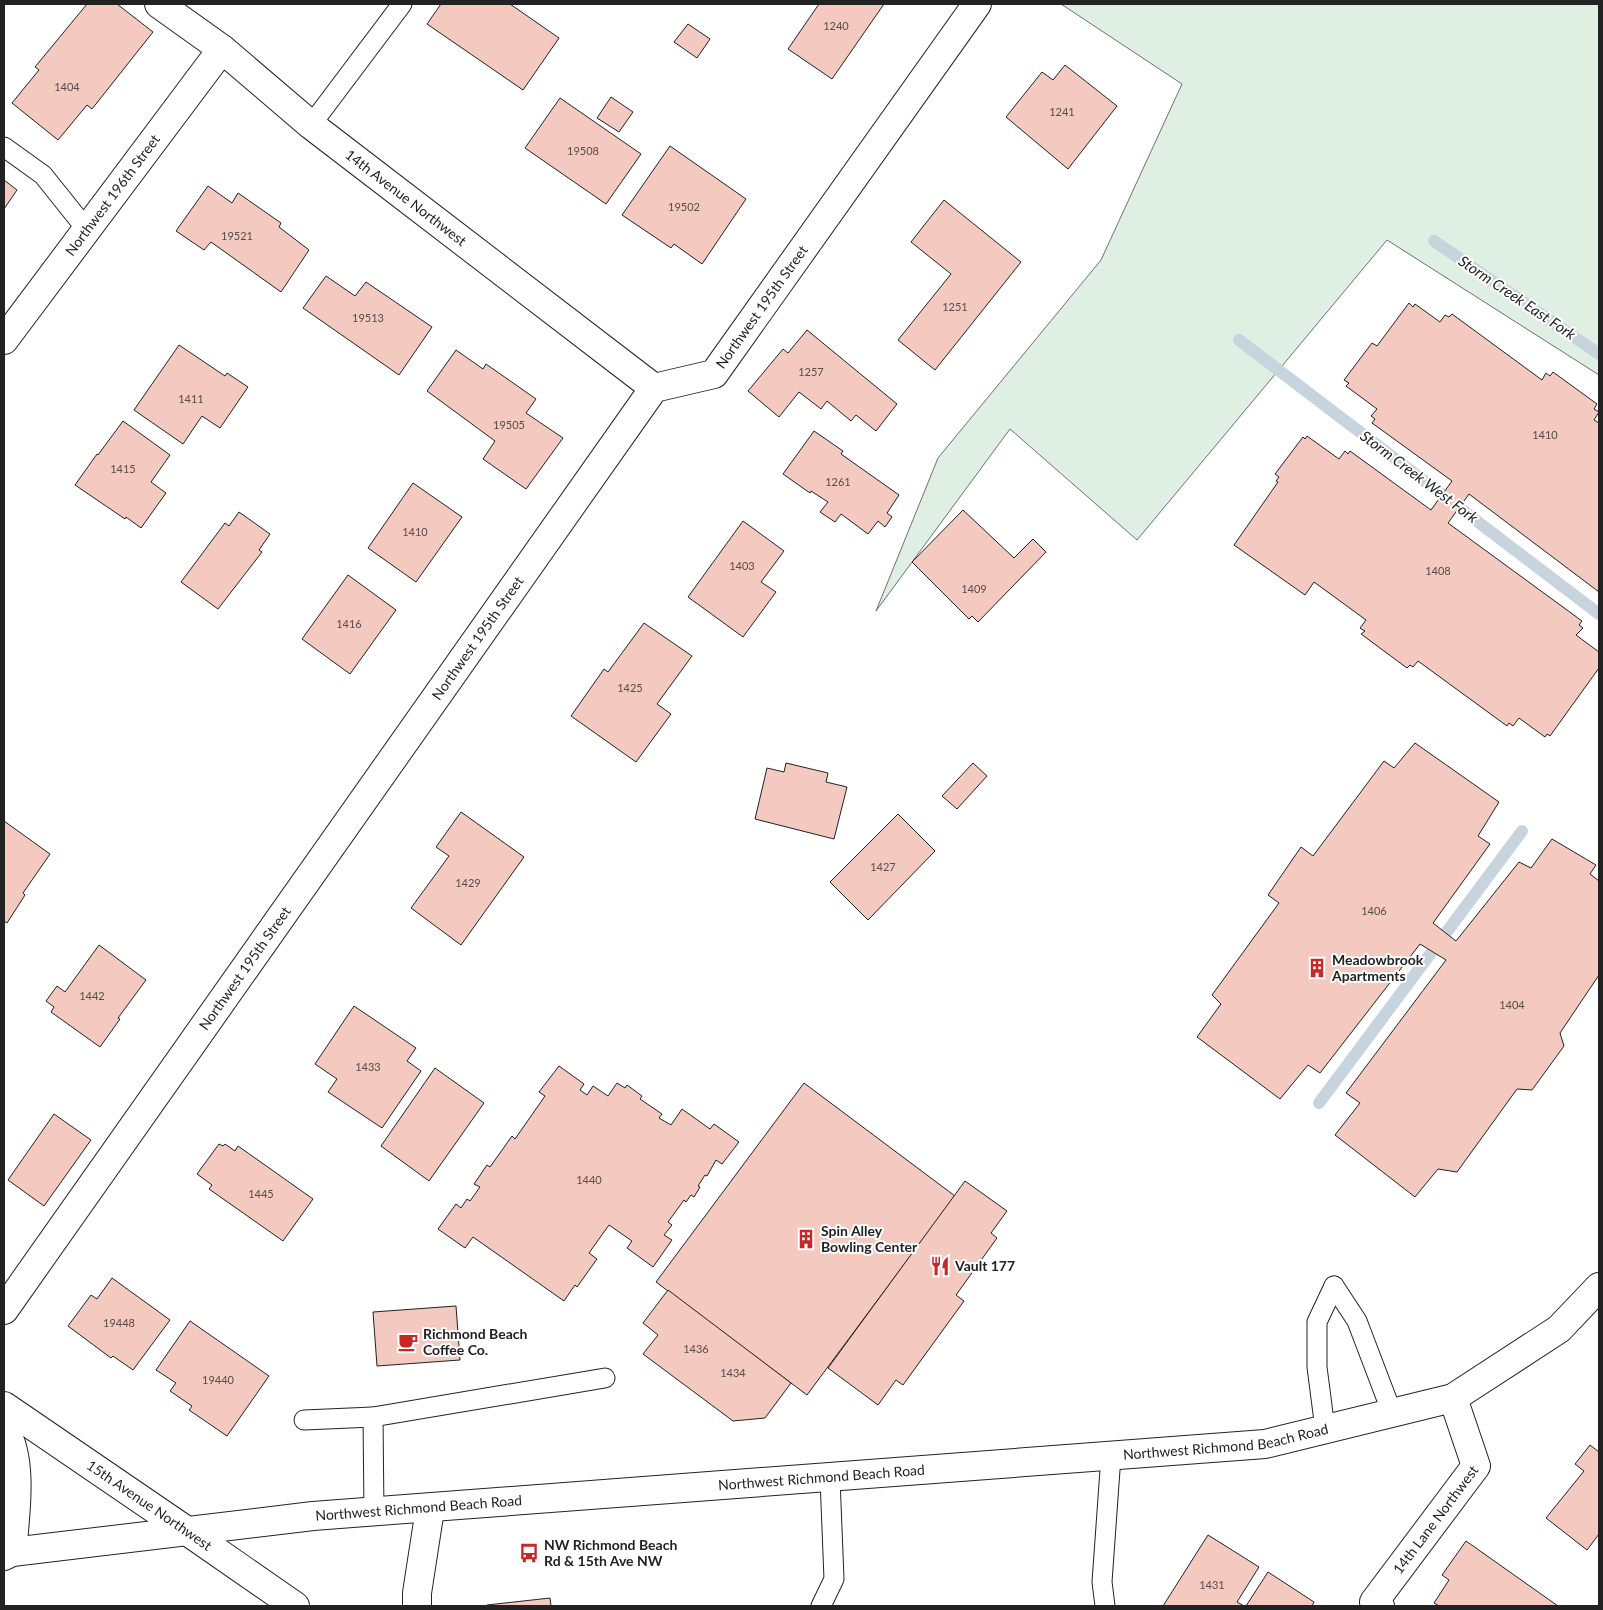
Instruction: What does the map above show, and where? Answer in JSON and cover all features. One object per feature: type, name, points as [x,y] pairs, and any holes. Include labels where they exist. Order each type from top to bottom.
[{"type":"street","name":"14th Avenue Northwest","points":[[159,4],[222,49],[311,126],[654,388]]},
{"type":"street","name":"Northwest 195th Street","points":[[4,1310],[654,388],[714,374],[977,4]]},
{"type":"street","name":"Northwest 196th Street","points":[[4,340],[222,49]]},
{"type":"street","name":"Northwest Richmond Beach Road","points":[[8,1554],[313,1516],[430,1509],[1265,1444],[1453,1398],[1559,1329],[1599,1287]]},
{"type":"street","name":"14th Lane Northwest","points":[[1380,1606],[1374,1602],[1476,1466],[1453,1398]]},
{"type":"street","name":"15th Avenue Northwest","points":[[4,1406],[295,1606]]},
{"type":"street","points":[[4,1429],[9,1436],[17,1475],[8,1554]]},
{"type":"street","points":[[417,1606],[417,1593],[430,1509]]},
{"type":"lane","points":[[311,126],[402,4]]},
{"type":"lane","points":[[4,147],[43,175],[86,230]]},
{"type":"lane","points":[[1325,1429],[1317,1367],[1317,1322],[1334,1286],[1357,1321],[1392,1413]]},
{"type":"lane","points":[[304,1420],[373,1417],[605,1378]]},
{"type":"lane","points":[[373,1417],[374,1513]]},
{"type":"lane","points":[[1104,1606],[1102,1582],[1111,1456]]},
{"type":"lane","points":[[821,1606],[834,1579],[830,1478]]},
{"type":"green space","points":[[1061,4],[1599,4],[1599,375],[1387,240],[1137,540],[1010,429],[876,611],[938,458],[1101,260],[1182,84]]},
{"type":"building","points":[[87,4],[117,4],[153,32],[92,109],[87,105],[58,140],[12,103],[39,70],[35,67]]},
{"type":"building","points":[[441,4],[510,4],[559,38],[523,90],[427,24]]},
{"type":"building","points":[[819,4],[884,4],[832,79],[788,49]]},
{"type":"building","points":[[688,24],[710,39],[697,58],[674,42]]},
{"type":"building","points":[[1065,65],[1117,106],[1068,169],[1006,117],[1042,72],[1053,80]]},
{"type":"building","points":[[611,97],[633,112],[619,132],[597,118]]},
{"type":"building","points":[[560,98],[641,154],[606,204],[525,148]]},
{"type":"building","points":[[670,146],[746,199],[702,264],[674,244],[671,248],[622,215]]},
{"type":"building","points":[[4,180],[17,190],[4,209]]},
{"type":"building","points":[[208,186],[232,203],[238,193],[281,223],[279,227],[309,250],[281,292],[211,242],[204,250],[176,231]]},
{"type":"building","points":[[944,200],[1021,262],[935,370],[898,340],[951,274],[911,242]]},
{"type":"building","points":[[326,276],[355,296],[366,282],[432,327],[399,375],[303,308]]},
{"type":"building","points":[[1409,303],[1413,307],[1415,304],[1440,322],[1445,315],[1449,317],[1452,314],[1542,380],[1546,373],[1550,376],[1553,372],[1597,404],[1594,409],[1599,412],[1594,420],[1599,423],[1599,592],[1469,494],[1448,523],[1582,621],[1579,625],[1583,628],[1576,635],[1599,652],[1599,668],[1550,736],[1547,734],[1545,737],[1519,718],[1513,726],[1509,723],[1507,726],[1418,661],[1413,667],[1410,665],[1407,668],[1361,634],[1365,631],[1360,628],[1366,620],[1314,582],[1305,595],[1234,545],[1278,482],[1276,481],[1279,477],[1275,474],[1303,437],[1305,439],[1307,436],[1339,459],[1345,451],[1348,454],[1350,451],[1431,510],[1452,481],[1372,423],[1375,419],[1371,416],[1377,409],[1346,386],[1349,383],[1344,380],[1372,343],[1377,346]]},
{"type":"building","points":[[807,330],[897,404],[876,431],[856,415],[851,421],[827,401],[821,409],[799,392],[779,417],[748,391],[783,349],[788,353]]},
{"type":"building","points":[[179,345],[225,376],[227,373],[248,387],[220,428],[202,416],[183,444],[134,410]]},
{"type":"building","points":[[456,350],[483,369],[486,364],[536,399],[526,413],[563,438],[526,489],[483,459],[495,441],[427,391]]},
{"type":"building","points":[[123,421],[170,455],[151,482],[166,493],[141,528],[75,485]]},
{"type":"building","points":[[814,431],[843,451],[841,454],[899,495],[887,513],[892,517],[885,527],[878,521],[868,534],[841,514],[835,522],[820,512],[828,502],[811,491],[810,493],[783,474]]},
{"type":"building","points":[[413,483],[462,517],[416,582],[368,548]]},
{"type":"building","points":[[963,510],[1014,558],[1033,539],[1046,552],[978,622],[972,616],[969,619],[912,562]]},
{"type":"building","points":[[239,512],[270,534],[259,550],[262,552],[218,609],[181,582],[225,523],[229,526]]},
{"type":"building","points":[[743,521],[784,551],[761,582],[776,592],[743,637],[688,597]]},
{"type":"building","points":[[348,575],[396,610],[350,674],[302,639]]},
{"type":"building","points":[[644,623],[692,656],[657,704],[671,714],[636,762],[571,716],[604,669],[608,672]]},
{"type":"building","name":"Meadowbrook Apartments","points":[[1415,743],[1499,802],[1478,836],[1490,844],[1433,923],[1456,941],[1519,862],[1531,868],[1552,839],[1596,865],[1590,874],[1599,881],[1599,975],[1560,1033],[1564,1046],[1532,1090],[1517,1089],[1457,1172],[1438,1169],[1415,1197],[1335,1135],[1360,1103],[1346,1093],[1446,960],[1420,944],[1320,1073],[1308,1065],[1280,1099],[1197,1037],[1221,1004],[1212,995],[1279,903],[1268,895],[1301,847],[1313,856],[1384,761],[1394,768]]},
{"type":"building","points":[[786,763],[828,773],[826,782],[847,787],[834,839],[755,819],[767,768],[784,772]]},
{"type":"building","points":[[973,763],[987,776],[957,809],[942,796]]},
{"type":"building","points":[[461,812],[524,857],[461,945],[411,908],[449,856],[436,847]]},
{"type":"building","points":[[898,814],[935,851],[868,920],[830,882]]},
{"type":"building","points":[[4,821],[50,854],[23,893],[25,895],[7,923],[4,921]]},
{"type":"building","points":[[99,945],[146,980],[118,1018],[120,1019],[100,1047],[51,1012],[54,1007],[46,1001],[57,986],[65,992]]},
{"type":"building","points":[[354,1006],[416,1048],[407,1061],[421,1071],[382,1128],[328,1092],[337,1079],[315,1064]]},
{"type":"building","points":[[559,1066],[584,1084],[580,1090],[587,1095],[593,1086],[608,1096],[617,1083],[625,1088],[627,1085],[642,1096],[640,1099],[662,1114],[659,1118],[671,1125],[682,1109],[710,1129],[714,1124],[739,1142],[722,1164],[716,1160],[707,1176],[705,1175],[698,1186],[700,1187],[694,1197],[691,1195],[686,1202],[684,1200],[668,1222],[672,1225],[664,1235],[672,1240],[653,1267],[627,1248],[632,1241],[609,1225],[589,1253],[597,1259],[577,1287],[575,1285],[564,1301],[473,1237],[465,1248],[438,1229],[456,1204],[461,1208],[467,1199],[470,1201],[480,1187],[474,1184],[487,1165],[490,1167],[512,1136],[515,1139],[545,1096],[539,1092]]},
{"type":"building","points":[[435,1068],[484,1103],[429,1181],[381,1146]]},
{"type":"building","name":"Spin Alley Bowling Center","points":[[804,1083],[955,1196],[807,1395],[656,1282]]},
{"type":"building","points":[[54,1114],[91,1140],[44,1206],[8,1180]]},
{"type":"building","points":[[219,1144],[223,1146],[225,1144],[235,1151],[238,1146],[313,1199],[283,1241],[209,1189],[212,1185],[197,1174]]},
{"type":"building","name":"Vault 177","points":[[965,1181],[1007,1211],[991,1233],[997,1238],[956,1295],[964,1301],[903,1385],[896,1380],[878,1405],[828,1368]]},
{"type":"building","points":[[112,1278],[170,1320],[133,1370],[113,1356],[111,1358],[68,1326],[91,1295],[97,1299]]},
{"type":"building","points":[[668,1290],[791,1383],[765,1418],[733,1421],[643,1354],[658,1335],[643,1323]]},
{"type":"building","points":[[456,1306],[460,1360],[377,1366],[373,1312]]},
{"type":"building","points":[[190,1321],[269,1376],[227,1436],[189,1410],[192,1406],[170,1391],[176,1383],[156,1370]]},
{"type":"building","points":[[1590,1445],[1599,1452],[1599,1534],[1587,1550],[1546,1518],[1584,1471],[1575,1464]]},
{"type":"building","points":[[1208,1535],[1259,1567],[1237,1602],[1244,1606],[1163,1606]]},
{"type":"building","points":[[1466,1541],[1558,1606],[1439,1606],[1434,1603],[1449,1580],[1442,1575]]},
{"type":"building","points":[[1268,1572],[1314,1602],[1312,1606],[1246,1606]]},
{"type":"building","points":[[550,1598],[551,1606],[487,1606],[487,1605]]},
{"type":"waterway","name":"Storm Creek East Fork","points":[[1434,241],[1599,354]]},
{"type":"waterway","name":"Storm Creek West Fork","points":[[1239,340],[1599,614]]},
{"type":"waterway","points":[[1319,1103],[1522,831]]},
{"type":"place","name":"Meadowbrook Apartments","points":[[1317,968]]},
{"type":"place","name":"Spin Alley Bowling Center","points":[[806,1239]]},
{"type":"place","name":"Vault 177","points":[[940,1266]]},
{"type":"place","name":"Richmond Beach Coffee Co.","points":[[408,1342]]},
{"type":"place","name":"NW Richmond Beach Rd & 15th Ave NW","points":[[529,1553]]}]
